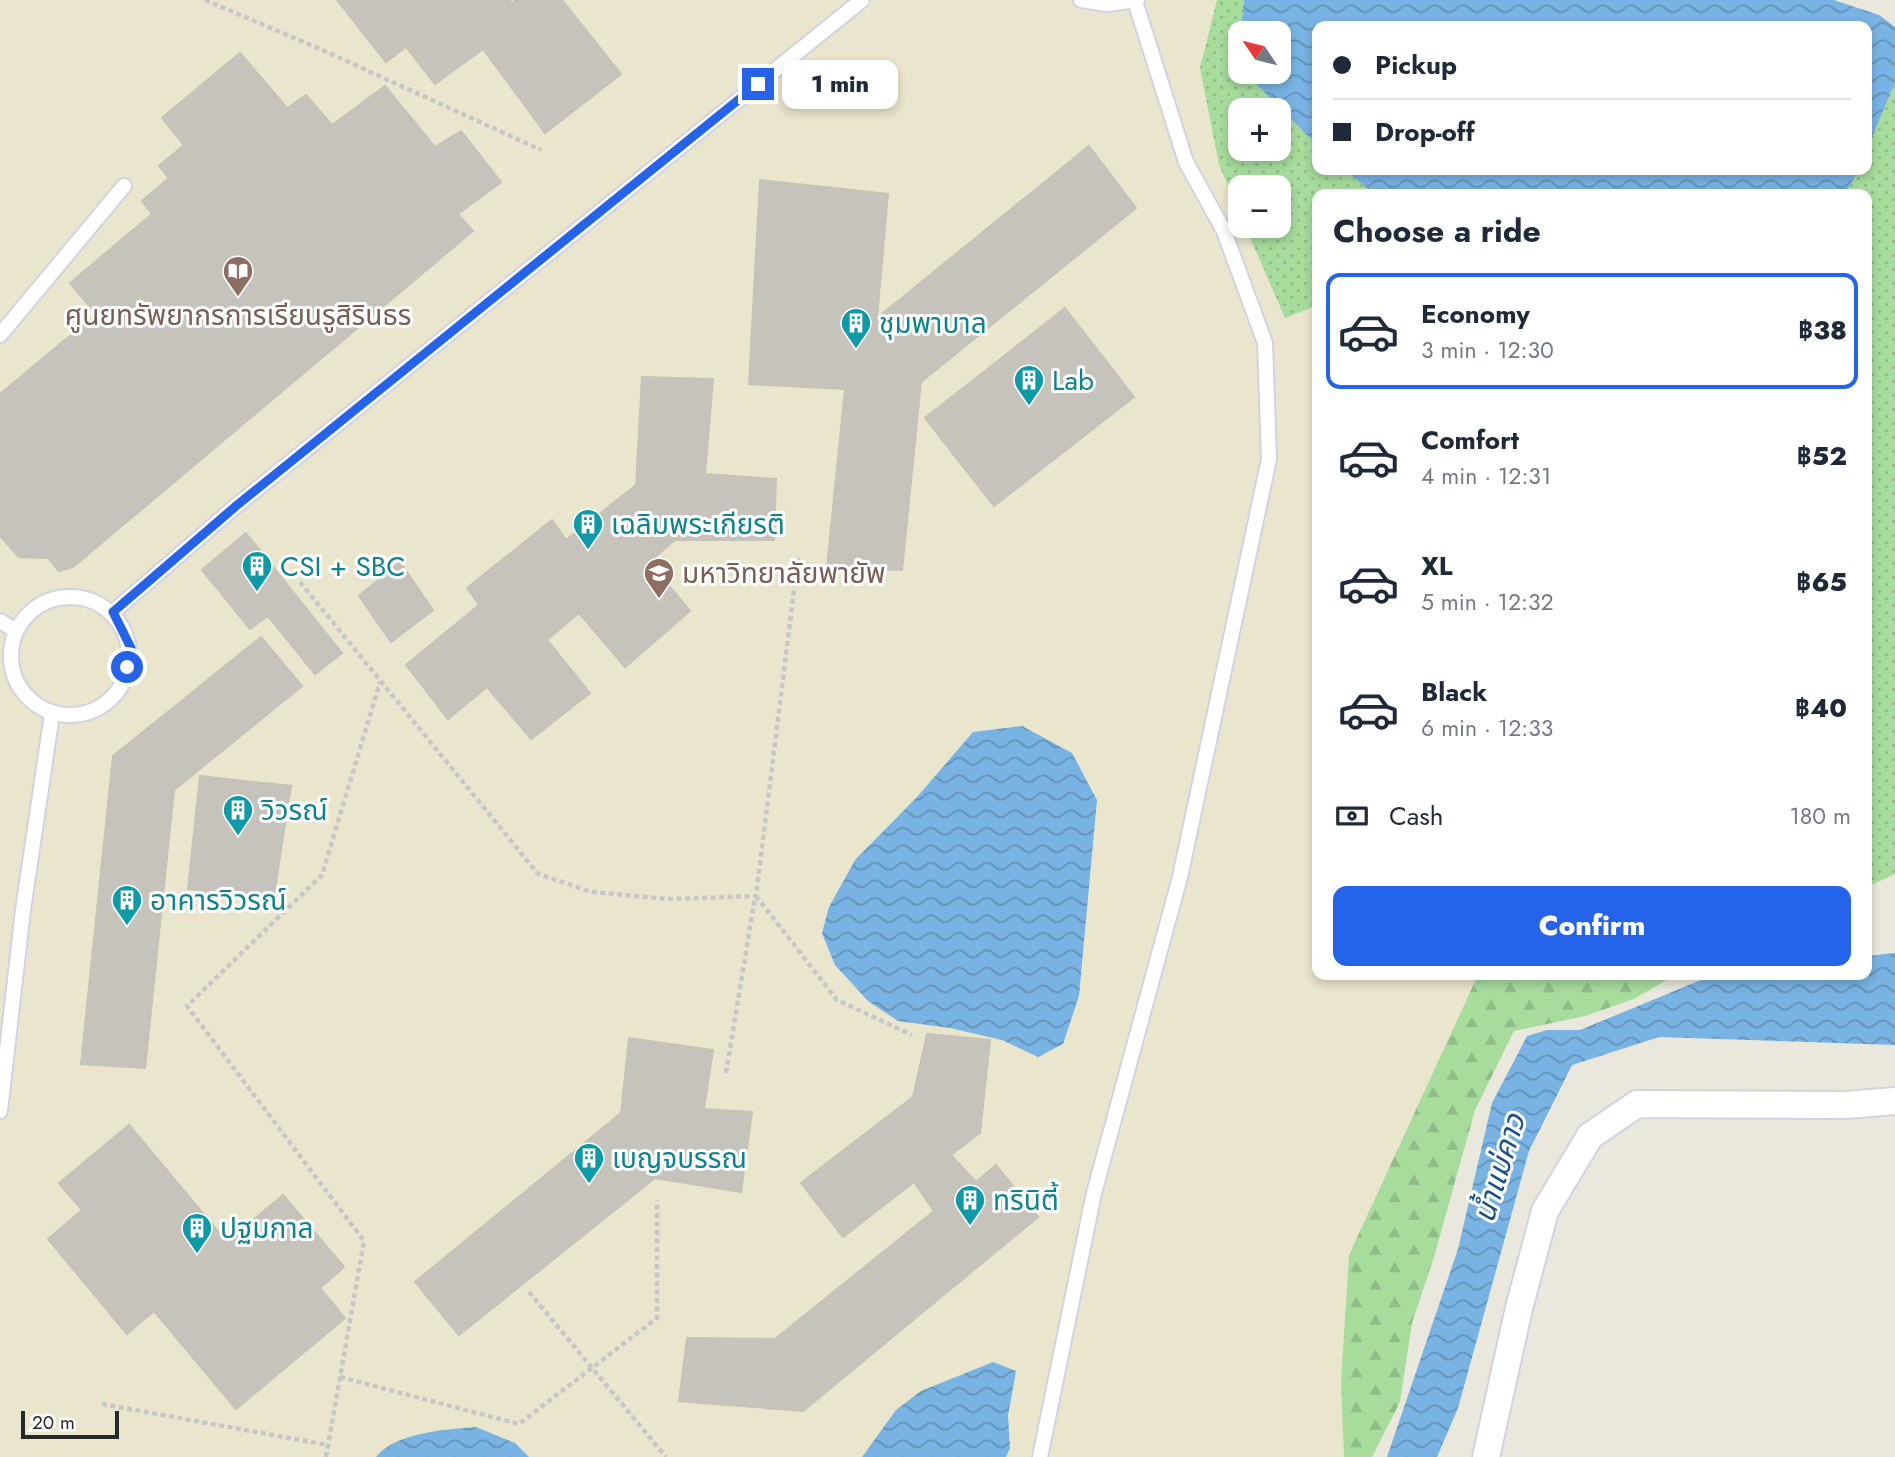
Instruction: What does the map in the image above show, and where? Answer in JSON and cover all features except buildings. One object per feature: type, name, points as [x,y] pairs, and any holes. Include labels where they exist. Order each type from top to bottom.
[{"type":"street","points":[[1486,1457],[1519,1308],[1545,1211],[1590,1136],[1637,1104],[1846,1105],[1895,1101]]},
{"type":"lane","points":[[113,612],[236,506],[862,0]]},
{"type":"lane","points":[[1040,1457],[1094,1193],[1180,877],[1269,459],[1265,343],[1224,231],[1186,162],[1136,1],[1107,4],[1081,0]]},
{"type":"lane","points":[[0,335],[124,186]]},
{"type":"lane","points":[[60,597],[88,598],[113,612],[131,648],[123,687],[92,713],[52,714],[30,702],[16,681],[10,656],[16,631],[34,609],[60,597]]},
{"type":"lane","points":[[0,621],[16,631]]},
{"type":"lane","points":[[0,1111],[23,910],[52,714]]},
{"type":"path","points":[[205,0],[327,52],[541,150]]},
{"type":"path","points":[[726,1073],[756,896],[798,558]]},
{"type":"path","points":[[300,582],[538,874],[592,892],[668,899],[756,896]]},
{"type":"path","points":[[326,1457],[364,1241],[187,1006],[322,875],[380,681]]},
{"type":"path","points":[[756,896],[837,1000],[912,1035]]},
{"type":"path","points":[[340,1377],[519,1424],[657,1318],[657,1200]]},
{"type":"path","points":[[529,1292],[666,1457]]},
{"type":"path","points":[[102,1404],[328,1445]]},
{"type":"shaded area","name":"มหาวิทยาลัยพายัพ","points":[[0,0],[1834,0],[1879,15],[1895,27],[1895,83],[1872,137],[1872,21],[1312,21],[1312,175],[1856,175],[1848,189],[1312,189],[1312,980],[1476,980],[1349,1255],[1341,1382],[1344,1457],[0,1457]]},
{"type":"green space","points":[[1217,0],[1244,0],[1242,21],[1228,21],[1228,84],[1257,84],[1270,98],[1228,98],[1228,161],[1291,161],[1291,119],[1312,140],[1312,175],[1351,175],[1368,189],[1312,189],[1312,307],[1285,318],[1250,238],[1291,238],[1291,175],[1228,175],[1228,185],[1219,165],[1200,68]]},
{"type":"green space","points":[[1895,83],[1895,874],[1872,885],[1872,189],[1848,189],[1856,175],[1872,175],[1872,137]]},
{"type":"green space","points":[[1476,980],[1666,980],[1634,999],[1585,1016],[1514,1031],[1475,1110],[1434,1257],[1412,1323],[1400,1402],[1372,1457],[1344,1457],[1341,1382],[1349,1255]]},
{"type":"water","points":[[1244,0],[1834,0],[1879,15],[1895,27],[1895,83],[1872,137],[1872,21],[1312,21],[1312,140],[1291,119],[1291,98],[1270,98],[1257,84],[1292,84],[1292,21],[1242,21]]},
{"type":"water","points":[[1351,175],[1856,175],[1848,189],[1368,189]]},
{"type":"water","points":[[1022,726],[1072,753],[1097,800],[1079,996],[1063,1044],[1038,1057],[1002,1040],[950,1028],[898,1021],[868,1001],[835,965],[822,933],[829,907],[855,860],[917,797],[973,732]]},
{"type":"water","name":"น้ำแม่คาว","points":[[1895,953],[1895,1045],[1659,1037],[1572,1065],[1529,1151],[1458,1408],[1437,1457],[1387,1457],[1458,1249],[1492,1103],[1527,1036],[1547,1030],[1580,1030],[1701,980],[1872,980],[1872,955]]},
{"type":"water","points":[[993,1362],[1016,1371],[1008,1416],[1010,1448],[1006,1457],[862,1457],[896,1410],[921,1391]]},
{"type":"water","points":[[476,1427],[515,1443],[529,1457],[376,1457],[395,1442],[408,1437]]},
{"type":"place","name":"ศูนยทรัพยากรการเรียนรูสิรินธร","points":[[238,298]]},
{"type":"place","name":"ชุมพาบาล","points":[[856,350]]},
{"type":"place","name":"Lab","points":[[1029,407]]},
{"type":"place","name":"เฉลิมพระเกียรติ","points":[[588,551]]},
{"type":"place","name":"CSI + SBC","points":[[257,593]]},
{"type":"place","name":"มหาวิทยาลัยพายัพ","points":[[659,600]]},
{"type":"place","name":"วิวรณ์","points":[[238,837]]},
{"type":"place","name":"อาคารวิวรณ์","points":[[127,927]]},
{"type":"place","name":"เบญจบรรณ","points":[[589,1185]]},
{"type":"place","name":"ทรินิตี้","points":[[970,1227]]},
{"type":"place","name":"ปฐมกาล","points":[[197,1255]]},
{"type":"route","points":[[127,667],[131,648],[113,612],[236,506],[758,84]]}]
